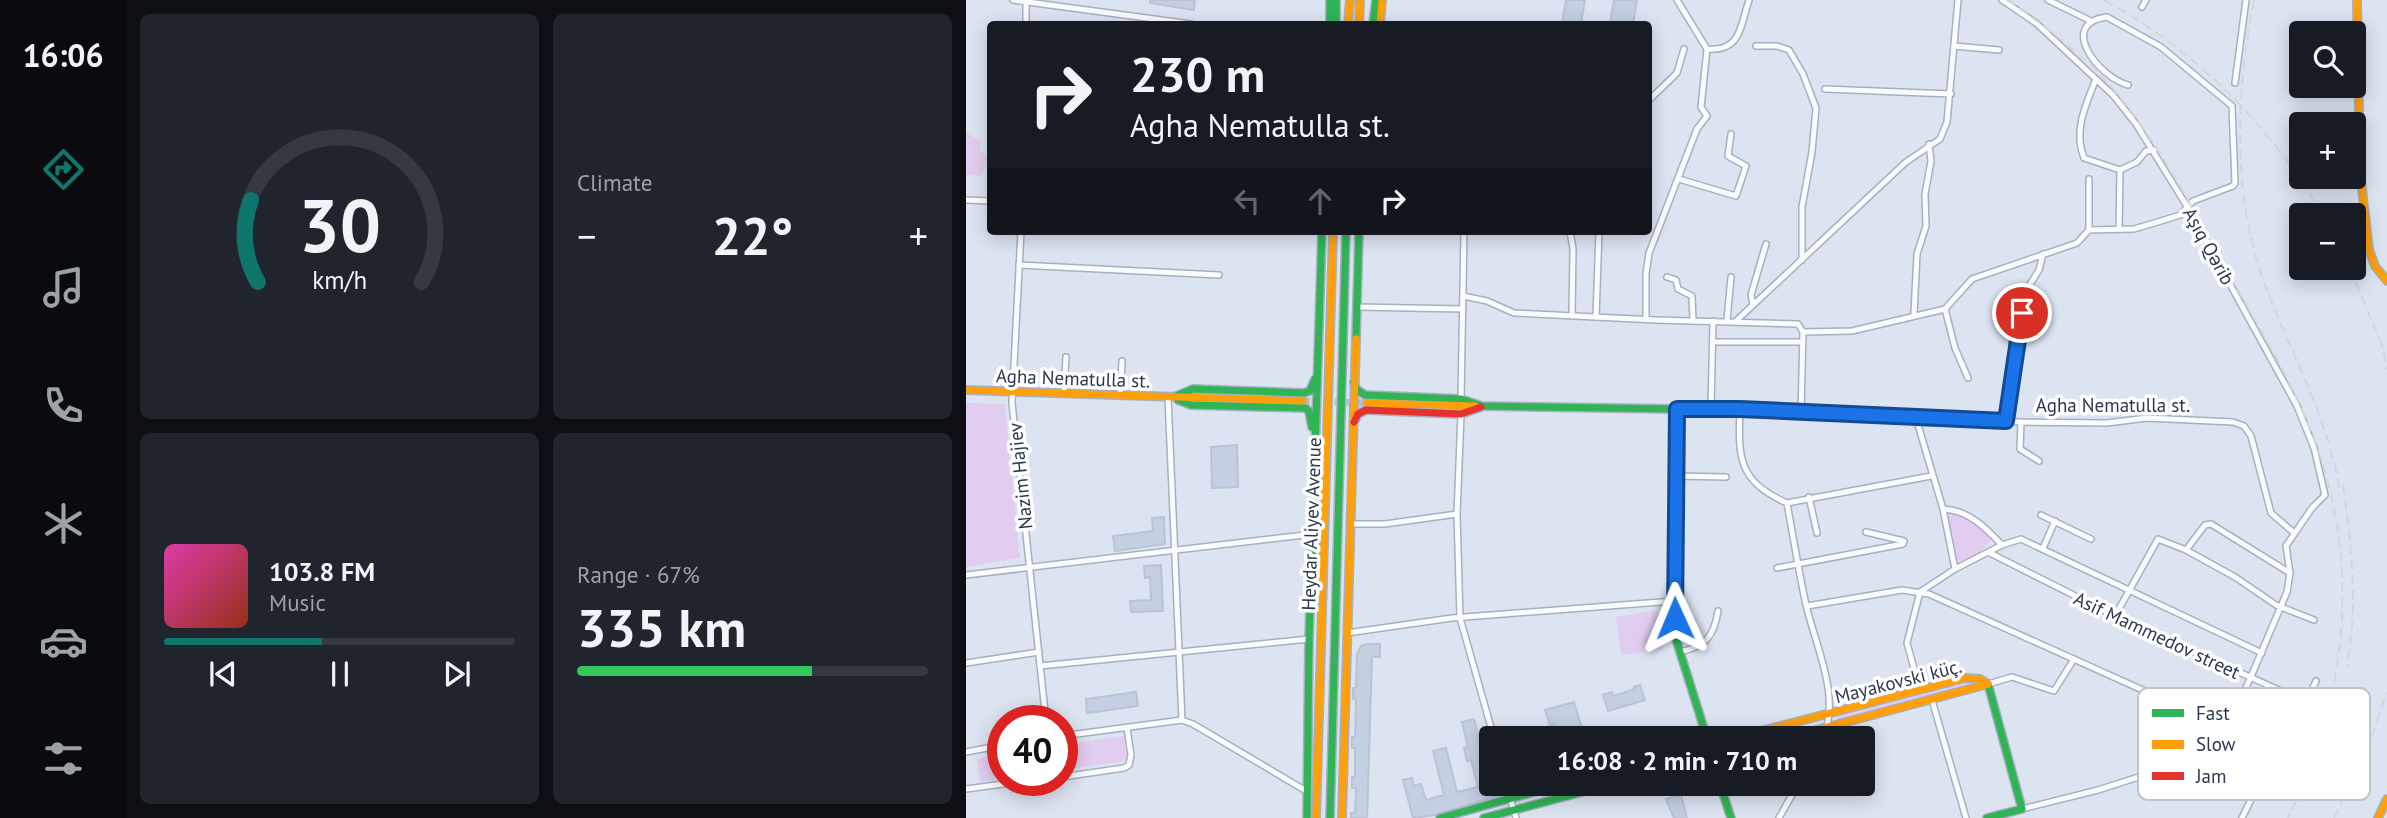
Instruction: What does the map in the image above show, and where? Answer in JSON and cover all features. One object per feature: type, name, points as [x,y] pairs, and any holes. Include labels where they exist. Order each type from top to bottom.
[{"type":"main road","points":[[1330,0],[1330,21]]},
{"type":"main road","points":[[1336,0],[1336,21]]},
{"type":"main road","points":[[1348,21],[1350,0]]},
{"type":"main road","points":[[1359,21],[1360,0]]},
{"type":"main road","points":[[1373,21],[1376,0]]},
{"type":"main road","points":[[1380,21],[1382,0]]},
{"type":"main road","points":[[2357,0],[2360,172],[2369,250],[2375,266],[2387,281]]},
{"type":"main road","points":[[1307,818],[1309,639],[1322,235]]},
{"type":"main road","name":"Heydar Aliyev Avenue","points":[[1316,818],[1333,235]]},
{"type":"main road","name":"Heydar Aliyev Avenue","points":[[1329,818],[1346,235]]},
{"type":"main road","points":[[1342,818],[1359,235]]},
{"type":"main road","points":[[1173,397],[1193,389],[1306,393],[1312,388],[1318,368]]},
{"type":"main road","name":"Agha Nematulla st.","points":[[1354,382],[1356,390],[1365,395],[1461,399],[1482,406],[1677,409]]},
{"type":"main road","name":"Agha Nematulla st.","points":[[966,390],[1173,397]]},
{"type":"main road","points":[[1173,397],[1303,401]]},
{"type":"main road","points":[[1173,397],[1191,405],[1307,409],[1315,444]]},
{"type":"main road","points":[[1367,403],[1482,406]]},
{"type":"main road","name":"Agha Nematulla st.","points":[[1461,414],[1482,406]]},
{"type":"main road","points":[[1677,409],[1675,636],[1703,726]]},
{"type":"main road","points":[[1353,425],[1358,414],[1366,410],[1461,414]]},
{"type":"main road","name":"Mayakovski küç.","points":[[1782,726],[1965,678],[1980,679],[1988,684]]},
{"type":"main road","points":[[1987,818],[2022,809],[1988,684]]},
{"type":"main road","name":"Mayakovski küç.","points":[[1838,726],[1988,684]]},
{"type":"main road","points":[[1440,818],[1518,796]]},
{"type":"main road","points":[[1484,818],[1515,814],[1573,796]]},
{"type":"main road","points":[[1724,796],[1731,818]]},
{"type":"main road","points":[[2378,818],[2387,799]]},
{"type":"street","points":[[1013,0],[1168,21]]},
{"type":"street","points":[[1646,319],[1649,253],[1698,129],[1707,117],[1701,107],[1707,50],[1677,0]]},
{"type":"street","points":[[1707,50],[1726,49],[1735,42],[1749,0]]},
{"type":"street","points":[[1736,321],[1906,162],[1940,139],[1947,122],[1951,94],[1958,0]]},
{"type":"street","name":"Aşıq Qərib","points":[[2002,0],[2036,23],[2113,95],[2154,150],[2284,381],[2314,448],[2325,495],[2293,532]]},
{"type":"street","points":[[2048,0],[2091,21]]},
{"type":"street","points":[[2142,7],[2146,0]]},
{"type":"street","points":[[2235,83],[2246,0]]},
{"type":"street","points":[[1026,2],[1026,21]]},
{"type":"street","points":[[2088,230],[2134,229],[2180,215],[2193,201],[2235,183],[2232,106],[2161,47],[2107,17],[2091,21],[2085,29],[2084,39],[2098,68],[2116,82],[2128,85]]},
{"type":"street","points":[[1756,46],[1777,46],[1788,50],[1803,74],[1816,108],[1812,152],[1802,207],[1802,260]]},
{"type":"street","points":[[1954,46],[1999,50]]},
{"type":"street","points":[[1652,97],[1677,73],[1685,49]]},
{"type":"street","points":[[2096,79],[2080,127],[2082,153],[2091,163],[2120,170],[2137,162],[2146,151],[2154,150]]},
{"type":"street","points":[[1825,89],[1951,94]]},
{"type":"street","points":[[1679,178],[1736,196],[1746,166],[1728,156],[1731,134]]},
{"type":"street","points":[[1914,314],[1917,254],[1926,226],[1925,194],[1931,161],[1929,144]]},
{"type":"street","points":[[2119,229],[2120,170]]},
{"type":"street","points":[[1803,332],[1852,331],[1883,325],[1914,314],[1945,309],[1972,279],[2077,243],[2088,230],[2090,178]]},
{"type":"street","points":[[966,200],[987,201]]},
{"type":"street","name":"Nazim Hajiev","points":[[1021,235],[1012,392],[1044,705]]},
{"type":"street","points":[[1461,399],[1464,235]]},
{"type":"street","points":[[1571,235],[1572,315]]},
{"type":"street","points":[[1596,317],[1599,235]]},
{"type":"street","points":[[1753,304],[1751,295],[1766,244]]},
{"type":"street","points":[[2006,421],[2024,294],[2039,270],[2043,254]]},
{"type":"street","points":[[1019,265],[1219,275]]},
{"type":"street","points":[[1667,277],[1676,279],[1677,288],[1692,296],[1693,321]]},
{"type":"street","points":[[1727,320],[1731,277]]},
{"type":"street","points":[[1463,296],[1487,301],[1514,313],[1796,323],[1801,326],[1803,332],[1801,412]]},
{"type":"street","points":[[1356,307],[1463,309]]},
{"type":"street","points":[[1945,309],[1955,348],[1968,378]]},
{"type":"street","points":[[1711,408],[1713,321]]},
{"type":"street","points":[[1713,342],[1802,342]]},
{"type":"street","points":[[1064,393],[1066,357]]},
{"type":"street","points":[[1120,396],[1122,361]]},
{"type":"street","points":[[1173,397],[1182,720]]},
{"type":"street","name":"Agha Nematulla st.","points":[[1677,409],[1740,409],[2021,422],[2107,423],[2147,418],[2240,424],[2251,436],[2271,513],[2293,532]]},
{"type":"street","points":[[1740,409],[1740,454],[1749,475],[1772,496],[1787,503],[1931,476]]},
{"type":"street","points":[[1461,414],[1457,514],[1460,618],[1491,726]]},
{"type":"street","points":[[1916,418],[1942,509],[1955,569]]},
{"type":"street","points":[[2021,422],[2021,449],[2039,461]]},
{"type":"street","points":[[1675,475],[1726,477]]},
{"type":"street","points":[[1809,498],[1817,533]]},
{"type":"street","points":[[1787,503],[1807,606],[1828,689],[1827,726]]},
{"type":"street","points":[[1942,509],[1961,512],[1984,526],[2001,545]]},
{"type":"street","points":[[1350,524],[1385,524],[1457,514]]},
{"type":"street","points":[[2041,515],[2091,539]]},
{"type":"street","points":[[2043,548],[2055,521]]},
{"type":"street","points":[[2186,550],[2205,525],[2211,524],[2290,573]]},
{"type":"street","points":[[1777,568],[1799,566],[1903,544],[1904,541],[1866,532]]},
{"type":"street","points":[[2246,688],[2281,607],[2290,573],[2285,549],[2293,532]]},
{"type":"street","points":[[966,575],[1313,534]]},
{"type":"street","points":[[1920,690],[1908,643],[1920,592],[1955,569],[2001,545],[2021,539],[2262,653]]},
{"type":"street","points":[[2115,616],[2158,539],[2186,550],[2281,607],[2314,620]]},
{"type":"street","name":"Asif Mammedov street","points":[[1990,553],[2115,616],[2273,688]]},
{"type":"street","points":[[1807,606],[1902,590],[1920,592],[2138,688]]},
{"type":"street","points":[[1347,633],[1460,618],[1674,601]]},
{"type":"street","points":[[1679,652],[1704,645],[1714,632],[1718,611]]},
{"type":"street","points":[[1040,666],[1309,639]]},
{"type":"street","points":[[966,663],[1039,652]]},
{"type":"street","points":[[1988,684],[2012,677],[2054,691],[2074,659]]},
{"type":"street","name":"Asif Mammedov street","points":[[2313,688],[2316,681]]},
{"type":"street","points":[[1932,700],[1966,818]]},
{"type":"street","points":[[1078,734],[1182,720],[1308,792]]},
{"type":"street","points":[[1078,775],[1129,765],[1131,755],[1127,728]]},
{"type":"street","points":[[966,752],[987,748]]},
{"type":"street","points":[[2022,809],[2138,776]]},
{"type":"street","points":[[966,789],[987,786]]},
{"type":"street","points":[[1779,818],[1791,796]]},
{"type":"street","points":[[1510,798],[1515,814]]},
{"type":"street","points":[[2242,818],[2251,800]]},
{"type":"shaded area","points":[[966,133],[981,141],[980,150],[987,155],[987,164],[981,176],[966,175]]},
{"type":"shaded area","points":[[966,403],[1005,404],[1020,558],[966,567]]},
{"type":"shaded area","points":[[1953,512],[1982,528],[1992,539],[1981,551],[1966,560],[1955,561],[1947,517]]},
{"type":"shaded area","points":[[1656,610],[1661,616],[1663,649],[1621,655],[1616,617]]},
{"type":"shaded area","points":[[1967,680],[1969,686],[1838,722],[1837,716]]},
{"type":"shaded area","points":[[1124,736],[1127,761],[1078,768],[1078,743]]},
{"type":"shaded area","points":[[987,757],[987,781],[980,782],[977,759]]},
{"type":"building","points":[[1150,0],[1195,0],[1194,10],[1150,3]]},
{"type":"building","points":[[1566,0],[1585,0],[1582,21],[1562,21]]},
{"type":"building","points":[[1614,0],[1637,0],[1634,21],[1610,21]]},
{"type":"building","points":[[1237,445],[1238,487],[1212,488],[1211,447]]},
{"type":"building","points":[[1164,517],[1165,544],[1115,551],[1113,536],[1153,531],[1152,518]]},
{"type":"building","points":[[1161,565],[1163,611],[1131,612],[1130,601],[1151,600],[1150,577],[1145,578],[1144,566]]},
{"type":"building","points":[[1380,644],[1380,657],[1372,657],[1367,818],[1351,818],[1351,813],[1355,813],[1356,788],[1352,788],[1352,777],[1355,777],[1355,748],[1352,748],[1352,737],[1355,737],[1356,699],[1353,699],[1353,688],[1356,688],[1357,654],[1361,646]]},
{"type":"building","points":[[1640,685],[1645,700],[1608,711],[1603,695],[1612,692],[1613,696]]},
{"type":"building","points":[[1136,692],[1138,706],[1087,713],[1086,699]]},
{"type":"building","points":[[1574,702],[1581,726],[1550,726],[1545,710]]},
{"type":"building","points":[[1474,719],[1479,739],[1479,796],[1496,796],[1435,815],[1413,818],[1403,780],[1412,778],[1414,786],[1421,784],[1426,800],[1444,795],[1433,751],[1446,748],[1457,792],[1478,787],[1471,760],[1467,761],[1464,748],[1468,747],[1462,722]]},
{"type":"building","points":[[1681,796],[1687,818],[1674,818],[1666,799]]},
{"type":"tunnel","points":[[1303,401],[1367,403]]},
{"type":"railway","points":[[2007,0],[2081,56],[2119,96],[2148,135],[2187,198],[2298,401],[2318,450],[2331,496],[2339,543],[2342,590],[2340,637],[2333,688]]},
{"type":"railway","points":[[2104,0],[2169,42],[2228,93],[2280,151],[2315,203]]},
{"type":"railway","points":[[2254,0],[2243,69],[2241,105],[2240,140],[2246,211],[2263,279],[2327,438],[2340,494]]},
{"type":"railway","points":[[2355,280],[2383,348],[2387,369]]},
{"type":"railway","points":[[2343,485],[2353,598],[2347,666]]},
{"type":"railway","points":[[2370,742],[2387,692]]},
{"type":"railway","points":[[2288,818],[2296,800]]},
{"type":"railway","points":[[2334,818],[2343,800]]},
{"type":"traffic: fast","points":[[1330,0],[1330,21]]},
{"type":"traffic: fast","points":[[1336,0],[1336,21]]},
{"type":"traffic: fast","points":[[1373,21],[1376,0]]},
{"type":"traffic: fast","points":[[1307,818],[1309,639],[1322,235]]},
{"type":"traffic: fast","points":[[1330,818],[1346,235]]},
{"type":"traffic: fast","points":[[1356,339],[1359,235]]},
{"type":"traffic: fast","points":[[1176,396],[1193,389],[1304,393],[1310,391],[1315,379]]},
{"type":"traffic: fast","points":[[1354,382],[1356,389],[1365,395],[1461,399],[1482,406],[1677,409],[1675,636],[1703,726]]},
{"type":"traffic: fast","points":[[1178,400],[1191,405],[1305,408],[1309,411],[1312,427]]},
{"type":"traffic: fast","points":[[1987,818],[2022,809],[1988,684]]},
{"type":"traffic: fast","points":[[1440,818],[1520,796]]},
{"type":"traffic: fast","points":[[1484,818],[1567,796]]},
{"type":"traffic: fast","points":[[1724,796],[1731,818]]},
{"type":"traffic: slow","points":[[1348,21],[1350,0]]},
{"type":"traffic: slow","points":[[1359,21],[1360,0]]},
{"type":"traffic: slow","points":[[1380,21],[1382,0]]},
{"type":"traffic: slow","points":[[2357,0],[2360,172],[2369,250],[2375,266],[2387,281]]},
{"type":"traffic: slow","points":[[1316,818],[1333,235]]},
{"type":"traffic: slow","points":[[1342,818],[1356,339]]},
{"type":"traffic: slow","points":[[966,390],[1303,401]]},
{"type":"traffic: slow","points":[[1367,403],[1475,406]]},
{"type":"traffic: slow","points":[[1780,726],[1965,678],[1980,679],[1988,684]]},
{"type":"traffic: slow","points":[[1832,726],[1988,684]]},
{"type":"traffic: slow","points":[[2378,818],[2387,799]]},
{"type":"traffic: jam","points":[[1354,422],[1358,414],[1366,410],[1461,414],[1481,407]]},
{"type":"route","points":[[1675,618],[1677,409],[1740,409],[2006,421],[2022,313]]}]
